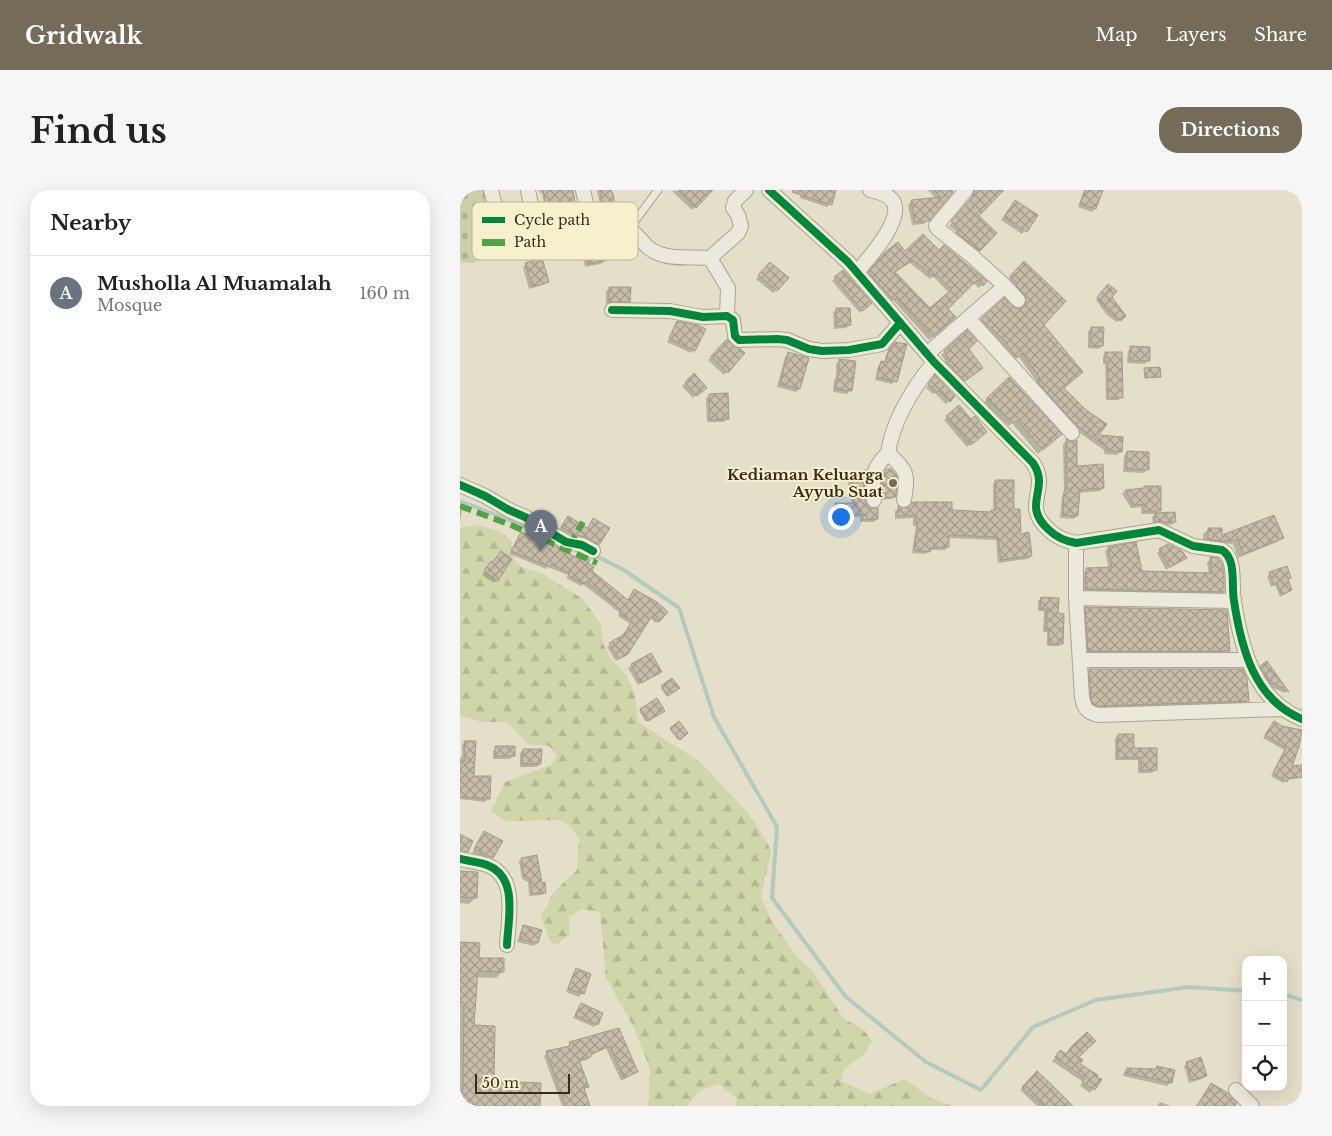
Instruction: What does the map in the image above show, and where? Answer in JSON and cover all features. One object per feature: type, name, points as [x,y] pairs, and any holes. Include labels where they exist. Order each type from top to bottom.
[{"type":"street","points":[[638,239],[652,251],[659,254],[678,258],[692,256],[710,258],[738,233],[741,226],[738,215],[733,208],[734,201],[746,190]]},
{"type":"street","points":[[769,190],[857,272],[930,358],[1033,463],[1039,477],[1036,511],[1040,522],[1060,538],[1076,543],[1159,530],[1193,546],[1222,550],[1229,556],[1234,601],[1246,660],[1269,697],[1283,709],[1302,719]]},
{"type":"street","points":[[857,272],[882,244],[894,212],[894,204],[891,199],[886,195],[870,190]]},
{"type":"street","points":[[966,190],[936,226],[1018,300]]},
{"type":"street","points":[[710,258],[728,288],[727,316]]},
{"type":"street","points":[[874,500],[873,474],[877,464],[888,453],[895,427],[930,358],[968,318],[1004,286]]},
{"type":"street","points":[[612,310],[670,311],[703,317],[727,316],[734,320],[735,336],[739,340],[764,338],[786,340],[809,349],[833,352],[873,347],[882,344],[900,323]]},
{"type":"street","points":[[968,318],[1072,433]]},
{"type":"street","points":[[888,453],[905,471],[904,500]]},
{"type":"street","points":[[460,485],[524,517],[566,542],[582,545],[593,550]]},
{"type":"street","points":[[1076,543],[1076,598],[1083,703],[1085,708],[1091,713],[1283,709]]},
{"type":"street","points":[[1076,598],[1234,601]]},
{"type":"street","points":[[1080,660],[1246,660]]},
{"type":"street","points":[[460,859],[486,865],[504,878],[509,895],[507,945]]},
{"type":"street","points":[[1236,1090],[1252,1106]]},
{"type":"lane","points":[[638,217],[658,190]]},
{"type":"green space","points":[[460,190],[490,190],[492,202],[472,202],[472,260],[478,260],[474,263],[460,262]]},
{"type":"green space","points":[[475,525],[496,530],[511,540],[515,561],[523,568],[541,573],[583,599],[601,625],[603,643],[611,659],[626,675],[635,694],[638,722],[700,762],[749,814],[767,842],[771,852],[761,896],[771,920],[796,956],[812,970],[844,1019],[863,1029],[872,1041],[864,1055],[844,1069],[841,1081],[870,1094],[904,1079],[931,1098],[953,1106],[736,1106],[737,1099],[719,1084],[700,1090],[687,1106],[648,1106],[650,1069],[634,1028],[606,978],[600,912],[581,909],[569,917],[570,934],[558,944],[551,943],[541,917],[554,892],[577,870],[579,839],[569,825],[559,820],[506,821],[491,812],[505,782],[553,764],[557,755],[549,746],[528,744],[507,722],[481,722],[460,715],[460,528]]},
{"type":"building","points":[[543,190],[573,190],[575,202],[545,202]]},
{"type":"building","points":[[600,190],[611,190],[614,202],[602,202]]},
{"type":"building","points":[[678,190],[713,190],[696,208]]},
{"type":"building","points":[[793,190],[836,190],[832,205],[792,192]]},
{"type":"building","points":[[934,190],[952,190],[953,192],[929,221],[915,222],[911,200],[941,197]]},
{"type":"building","points":[[975,190],[1004,190],[979,216],[997,233],[980,251],[956,232],[959,228],[951,221],[973,196]]},
{"type":"building","points":[[1085,190],[1103,190],[1096,209],[1080,204]]},
{"type":"building","points":[[1015,200],[1038,215],[1027,232],[1004,217]]},
{"type":"building","points":[[923,234],[939,250],[944,245],[987,281],[983,286],[977,280],[948,309],[956,317],[933,337],[897,298],[894,300],[868,272],[885,252],[898,242],[905,251]],"holes":[[[913,260],[934,277],[936,274],[952,289],[930,308],[895,272]]]},
{"type":"building","points":[[543,260],[549,282],[533,287],[525,263]]},
{"type":"building","points":[[587,260],[605,260],[605,261],[588,264]]},
{"type":"building","points":[[1024,261],[1066,301],[1044,325],[1083,372],[1064,388],[1086,410],[1107,424],[1099,435],[1123,437],[1122,452],[1107,450],[1107,447],[1077,426],[1037,381],[1040,378],[1022,353],[1017,358],[1007,343],[981,319],[1004,298],[1015,308],[1024,306],[1026,298],[1016,285],[1018,284],[1010,276]]},
{"type":"building","points":[[770,262],[789,278],[777,291],[758,275]]},
{"type":"building","points":[[843,270],[872,303],[863,311],[834,277]]},
{"type":"building","points":[[1108,284],[1117,291],[1112,297],[1126,316],[1120,321],[1109,312],[1097,297]]},
{"type":"building","points":[[609,287],[631,287],[630,302],[609,302]]},
{"type":"building","points":[[836,308],[850,308],[851,325],[836,326]]},
{"type":"building","points":[[677,321],[698,325],[706,329],[695,351],[669,338]]},
{"type":"building","points":[[1091,327],[1104,327],[1103,346],[1090,346]]},
{"type":"building","points":[[967,330],[977,341],[969,349],[983,368],[965,381],[945,360],[948,357],[944,351]]},
{"type":"building","points":[[727,339],[733,346],[745,353],[728,373],[711,356]]},
{"type":"building","points":[[895,342],[907,344],[897,382],[877,377],[881,361],[886,362],[889,349]]},
{"type":"building","points":[[1130,346],[1150,347],[1150,361],[1130,360]]},
{"type":"building","points":[[788,352],[809,358],[800,389],[780,384]]},
{"type":"building","points":[[1105,352],[1122,352],[1123,398],[1108,398],[1108,362],[1105,362]]},
{"type":"building","points":[[839,359],[856,361],[852,391],[835,389],[837,376],[839,375]]},
{"type":"building","points":[[1160,367],[1161,377],[1145,378],[1144,368]]},
{"type":"building","points":[[694,373],[707,388],[697,396],[685,382]]},
{"type":"building","points":[[935,375],[955,396],[950,402],[939,390],[937,392],[928,384]]},
{"type":"building","points":[[1009,377],[1062,434],[1043,450],[1017,420],[1014,423],[986,399]]},
{"type":"building","points":[[728,393],[729,419],[710,420],[709,394]]},
{"type":"building","points":[[959,405],[971,419],[975,416],[987,432],[971,445],[946,416]]},
{"type":"building","points":[[1066,439],[1073,442],[1077,440],[1077,466],[1103,464],[1104,488],[1080,490],[1078,516],[1063,515],[1064,491],[1066,491]]},
{"type":"building","points":[[1127,451],[1149,452],[1149,470],[1126,469]]},
{"type":"building","name":"Kediaman Keluarga Ayyub Suat","points":[[886,469],[891,469],[897,476],[896,497],[883,498],[882,480]]},
{"type":"building","points":[[866,470],[864,480],[865,501],[870,508],[878,508],[878,519],[863,520],[863,514],[835,514],[835,503],[855,503],[849,473]]},
{"type":"building","points":[[995,480],[1014,480],[1014,509],[1020,509],[1021,534],[1029,532],[1032,556],[1001,560],[998,537],[949,535],[949,547],[931,548],[930,552],[914,550],[918,523],[916,523],[916,515],[898,516],[898,506],[907,508],[913,502],[952,502],[952,510],[991,512],[991,510],[996,510]]},
{"type":"building","points":[[1144,486],[1161,486],[1161,511],[1144,511],[1144,504],[1134,505],[1125,490],[1144,488]]},
{"type":"building","points":[[1175,512],[1176,522],[1155,522],[1155,513]]},
{"type":"building","points":[[1274,515],[1284,538],[1243,554],[1238,540],[1219,541],[1208,539],[1208,528],[1222,528],[1222,535]]},
{"type":"building","points":[[568,516],[588,528],[593,518],[610,528],[599,545],[586,537],[575,535],[561,527]]},
{"type":"building","points":[[521,532],[554,545],[558,549],[578,558],[580,555],[590,560],[588,563],[594,567],[592,571],[628,600],[634,589],[657,602],[668,612],[659,622],[652,616],[628,654],[619,659],[609,643],[623,635],[632,621],[619,613],[621,610],[586,581],[584,584],[568,575],[570,573],[551,564],[550,567],[511,551]]},
{"type":"building","points":[[1136,542],[1142,571],[1212,573],[1210,557],[1218,558],[1222,563],[1224,574],[1224,592],[1086,589],[1086,568],[1112,567],[1108,547]]},
{"type":"building","points":[[1168,544],[1182,551],[1187,558],[1170,567],[1159,549]]},
{"type":"building","points":[[501,551],[512,559],[498,581],[484,571]]},
{"type":"building","points":[[1287,566],[1291,578],[1288,579],[1292,590],[1282,595],[1277,583],[1274,585],[1269,572]]},
{"type":"building","points":[[1041,597],[1059,598],[1058,613],[1064,614],[1063,644],[1049,644],[1049,630],[1046,630],[1047,609],[1040,609]]},
{"type":"building","points":[[1085,607],[1227,610],[1230,651],[1088,651]]},
{"type":"building","points":[[651,653],[662,672],[641,683],[631,664]]},
{"type":"building","points":[[1267,661],[1289,692],[1273,683],[1271,684],[1268,680],[1260,666]]},
{"type":"building","points":[[1089,669],[1243,669],[1247,679],[1249,701],[1099,706],[1093,704],[1091,699]]},
{"type":"building","points":[[672,678],[680,688],[668,696],[661,686]]},
{"type":"building","points":[[657,698],[665,711],[648,721],[640,709]]},
{"type":"building","points":[[679,721],[688,733],[680,740],[670,728]]},
{"type":"building","points":[[1274,721],[1282,726],[1302,730],[1299,747],[1292,766],[1302,765],[1302,777],[1289,778],[1287,782],[1273,773],[1286,748],[1265,735]]},
{"type":"building","points":[[1118,734],[1134,734],[1134,748],[1157,748],[1157,770],[1141,770],[1141,758],[1118,758]]},
{"type":"building","points":[[464,741],[476,741],[474,776],[491,776],[490,799],[460,797],[460,761],[465,761]]},
{"type":"building","points":[[495,746],[515,746],[515,756],[495,756]]},
{"type":"building","points":[[523,749],[542,749],[541,764],[522,764]]},
{"type":"building","points":[[484,831],[503,841],[493,858],[474,849]]},
{"type":"building","points":[[460,834],[473,841],[468,852],[460,850]]},
{"type":"building","points":[[537,855],[542,883],[545,882],[546,893],[532,894],[530,879],[524,876],[521,858]]},
{"type":"building","points":[[460,871],[478,872],[477,898],[460,897]]},
{"type":"building","points":[[523,925],[542,930],[538,943],[520,939]]},
{"type":"building","points":[[460,942],[480,943],[479,958],[504,958],[504,972],[478,971],[474,1025],[495,1026],[494,1081],[541,1083],[540,1106],[460,1106],[460,1089],[463,1090],[464,1007],[460,1006]]},
{"type":"building","points":[[576,968],[591,974],[584,994],[568,989]]},
{"type":"building","points":[[581,1003],[603,1013],[598,1025],[575,1015]]},
{"type":"building","points":[[619,1028],[638,1072],[624,1078],[610,1046],[591,1054],[591,1057],[579,1060],[589,1087],[584,1088],[590,1106],[566,1106],[546,1051],[570,1046],[569,1042]]},
{"type":"building","points":[[1087,1032],[1096,1041],[1079,1057],[1083,1060],[1080,1064],[1098,1075],[1097,1078],[1102,1079],[1095,1090],[1082,1082],[1085,1078],[1055,1057],[1060,1050],[1066,1054]]},
{"type":"building","points":[[1201,1057],[1207,1076],[1192,1080],[1186,1062]]},
{"type":"building","points":[[1157,1066],[1175,1070],[1172,1083],[1126,1073],[1127,1068],[1156,1069]]},
{"type":"building","points":[[1037,1071],[1073,1106],[1044,1106],[1022,1087]]},
{"type":"building","points":[[1211,1083],[1228,1093],[1237,1103],[1235,1106],[1197,1106]]},
{"type":"waterway","points":[[460,501],[535,530]]},
{"type":"waterway","points":[[594,555],[624,570],[679,608],[714,717],[777,827],[772,898],[846,997],[926,1062],[981,1090],[1033,1027],[1096,1000],[1189,987],[1242,991]]},
{"type":"waterway","points":[[1287,995],[1302,1000]]},
{"type":"marked path","points":[[460,506],[511,525],[597,563]]},
{"type":"marked path","points":[[569,546],[583,522]]},
{"type":"cycle path","points":[[769,190],[848,262],[934,362],[1033,463],[1038,473],[1039,481],[1036,504],[1037,512],[1041,521],[1052,533],[1061,539],[1076,543],[1159,530],[1193,546],[1222,550],[1227,554],[1232,566],[1233,595],[1241,636],[1253,670],[1261,685],[1272,699],[1302,719]]},
{"type":"cycle path","points":[[612,310],[670,311],[703,317],[727,316],[733,320],[735,336],[739,340],[787,340],[809,349],[822,351],[849,350],[882,344],[900,323]]},
{"type":"cycle path","points":[[460,485],[525,517],[566,542],[582,545],[593,551]]},
{"type":"cycle path","points":[[460,859],[487,865],[497,871],[504,879],[508,889],[510,911],[507,945]]},
{"type":"place","name":"Kediaman Keluarga Ayyub Suat","points":[[893,483]]},
{"type":"place","name":"Musholla Al Muamalah","points":[[541,551]]}]
